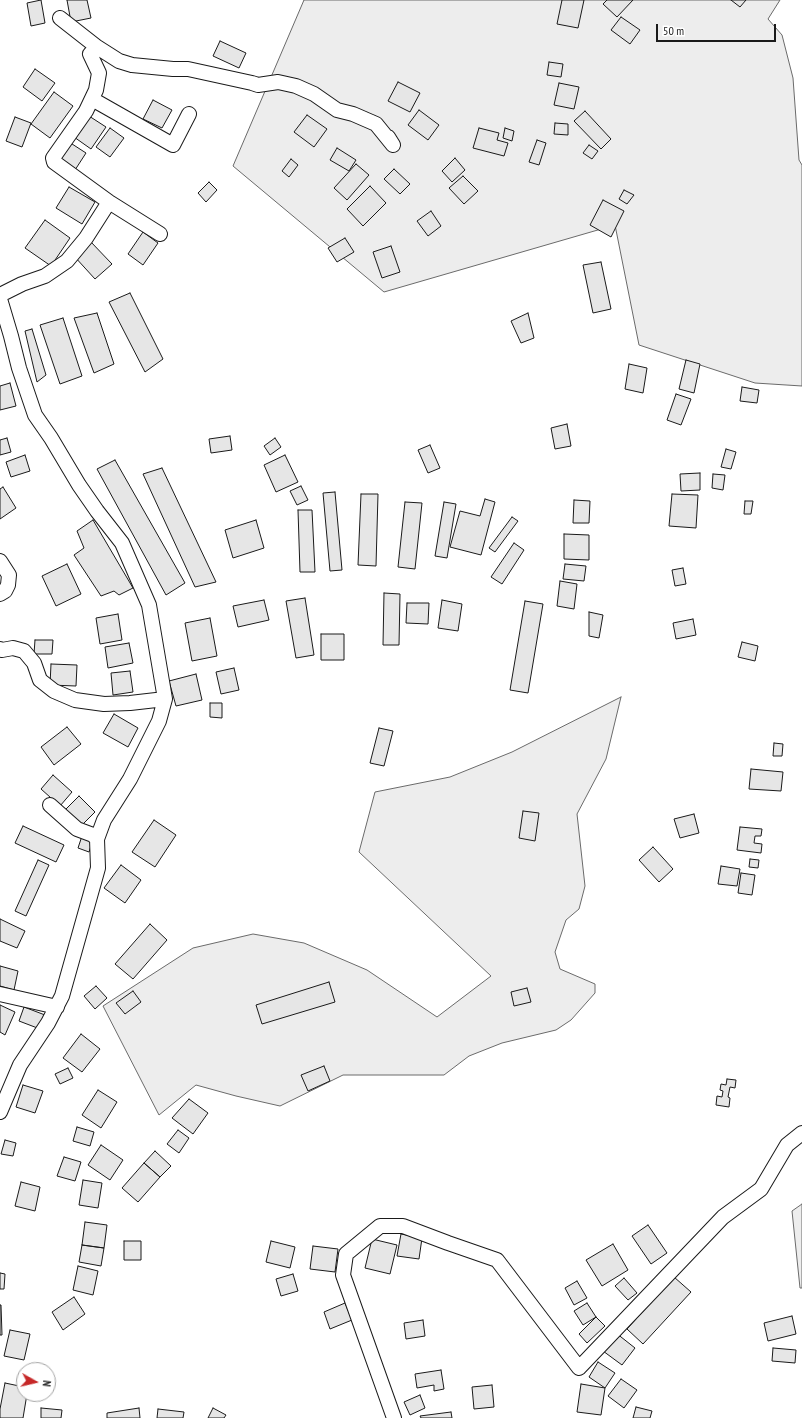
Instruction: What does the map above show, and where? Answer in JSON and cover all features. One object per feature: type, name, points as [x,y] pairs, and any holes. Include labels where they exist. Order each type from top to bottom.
[{"type":"street","points":[[60,18],[97,47],[119,61],[132,65],[188,70],[252,83],[258,86],[278,82],[296,86],[314,94],[337,110],[353,114],[376,124],[393,145],[388,136]]},
{"type":"street","points":[[97,47],[90,54],[99,73],[96,90],[86,111],[53,158],[54,162],[109,202],[160,234]]},
{"type":"street","points":[[92,99],[173,145],[190,114]]},
{"type":"street","points":[[0,294],[45,276],[67,261],[86,238],[109,202]]},
{"type":"street","points":[[0,299],[35,415],[51,438],[79,485],[122,544],[149,605],[165,699],[160,721],[130,779],[104,820],[97,839],[98,868],[62,996],[48,1023],[20,1065],[0,1112]]},
{"type":"street","points":[[0,561],[9,574],[8,585],[5,591],[0,594]]},
{"type":"street","points":[[0,649],[13,648],[24,651],[34,663],[40,680],[54,692],[75,700],[104,704],[165,699]]},
{"type":"street","points":[[50,805],[77,828],[93,835],[97,839]]},
{"type":"street","points":[[0,994],[57,1007]]},
{"type":"street","points":[[394,1418],[343,1275],[346,1254],[380,1226],[403,1226],[497,1260],[579,1368],[723,1216],[761,1189],[787,1145],[802,1133]]},
{"type":"shaded area","points":[[304,0],[780,0],[768,19],[782,35],[793,78],[799,160],[802,165],[802,386],[755,383],[639,345],[615,225],[384,292],[233,166]]},
{"type":"shaded area","points":[[621,697],[606,759],[577,814],[585,886],[579,909],[566,920],[555,952],[560,969],[595,984],[595,993],[571,1020],[556,1030],[502,1043],[469,1056],[444,1075],[343,1075],[280,1106],[196,1085],[159,1115],[103,1006],[193,948],[253,934],[304,943],[367,970],[437,1017],[491,976],[359,852],[375,792],[450,777],[512,752]]},
{"type":"shaded area","points":[[802,1204],[802,1288],[800,1288],[792,1211]]},
{"type":"building","points":[[41,0],[45,23],[31,26],[27,3]]},
{"type":"building","points":[[67,0],[87,0],[91,18],[71,22]]},
{"type":"building","points":[[562,0],[584,0],[578,28],[557,24]]},
{"type":"building","points":[[607,0],[633,0],[617,17],[603,4]]},
{"type":"building","points":[[731,0],[746,0],[740,7]]},
{"type":"building","points":[[621,17],[640,30],[630,44],[611,30]]},
{"type":"building","points":[[220,41],[246,53],[239,68],[213,56]]},
{"type":"building","points":[[549,62],[563,64],[561,77],[547,75]]},
{"type":"building","points":[[35,69],[55,83],[42,101],[23,87]]},
{"type":"building","points":[[398,82],[420,93],[410,112],[388,101]]},
{"type":"building","points":[[559,83],[579,87],[574,109],[554,105]]},
{"type":"building","points":[[54,92],[73,106],[50,138],[31,124]]},
{"type":"building","points":[[153,100],[172,110],[162,128],[143,119]]},
{"type":"building","points":[[419,110],[439,125],[428,140],[408,125]]},
{"type":"building","points":[[585,111],[611,139],[601,149],[574,121]]},
{"type":"building","points":[[307,115],[327,129],[314,147],[294,132]]},
{"type":"building","points":[[89,116],[106,127],[91,149],[74,137]]},
{"type":"building","points":[[15,117],[31,123],[22,147],[6,141]]},
{"type":"building","points":[[555,123],[568,124],[568,135],[554,134]]},
{"type":"building","points":[[110,128],[124,138],[110,157],[96,147]]},
{"type":"building","points":[[479,128],[499,133],[497,140],[508,143],[504,156],[473,148]]},
{"type":"building","points":[[505,128],[514,131],[512,141],[503,138]]},
{"type":"building","points":[[537,140],[546,143],[539,165],[529,162]]},
{"type":"building","points":[[69,142],[86,153],[75,170],[58,160]]},
{"type":"building","points":[[589,145],[598,151],[592,159],[583,153]]},
{"type":"building","points":[[337,148],[356,160],[349,171],[330,160]]},
{"type":"building","points":[[455,158],[465,170],[452,182],[442,171]]},
{"type":"building","points":[[291,159],[298,165],[289,177],[282,171]]},
{"type":"building","points":[[356,164],[369,175],[347,200],[334,188]]},
{"type":"building","points":[[394,169],[410,184],[400,194],[384,179]]},
{"type":"building","points":[[463,176],[478,191],[464,204],[449,188]]},
{"type":"building","points":[[209,182],[217,190],[206,202],[198,193]]},
{"type":"building","points":[[370,186],[386,203],[363,226],[347,209]]},
{"type":"building","points":[[69,187],[95,202],[82,224],[56,208]]},
{"type":"building","points":[[624,190],[634,195],[627,204],[619,199]]},
{"type":"building","points":[[603,200],[624,211],[611,237],[590,225]]},
{"type":"building","points":[[431,211],[441,226],[428,236],[417,221]]},
{"type":"building","points":[[45,220],[70,238],[51,266],[25,248]]},
{"type":"building","points":[[143,232],[158,243],[143,265],[128,254]]},
{"type":"building","points":[[345,238],[354,252],[337,262],[328,248]]},
{"type":"building","points":[[90,241],[112,264],[95,279],[74,256]]},
{"type":"building","points":[[391,246],[400,272],[382,278],[373,252]]},
{"type":"building","points":[[601,262],[611,309],[593,313],[583,265]]},
{"type":"building","points":[[130,293],[163,359],[145,372],[109,302]]},
{"type":"building","points":[[97,313],[114,364],[94,373],[74,318]]},
{"type":"building","points":[[528,313],[534,338],[521,343],[511,321]]},
{"type":"building","points":[[63,318],[82,376],[60,384],[40,325]]},
{"type":"building","points":[[32,329],[46,375],[37,382],[25,331]]},
{"type":"building","points":[[686,360],[700,364],[694,393],[679,389]]},
{"type":"building","points":[[629,364],[647,368],[643,393],[625,389]]},
{"type":"building","points":[[10,383],[16,406],[0,410],[0,386]]},
{"type":"building","points":[[742,387],[759,390],[757,403],[740,401]]},
{"type":"building","points":[[676,394],[691,399],[681,425],[667,420]]},
{"type":"building","points":[[567,424],[571,446],[555,449],[551,428]]},
{"type":"building","points":[[230,436],[232,450],[211,453],[209,439]]},
{"type":"building","points":[[7,438],[11,452],[0,455],[0,440]]},
{"type":"building","points":[[275,438],[281,447],[270,455],[264,446]]},
{"type":"building","points":[[430,445],[440,468],[428,473],[418,450]]},
{"type":"building","points":[[726,449],[736,452],[731,469],[721,467]]},
{"type":"building","points":[[25,455],[30,471],[11,477],[6,462]]},
{"type":"building","points":[[285,455],[298,482],[276,492],[264,465]]},
{"type":"building","points":[[115,460],[185,583],[166,595],[97,469]]},
{"type":"building","points":[[162,468],[216,582],[195,587],[143,474]]},
{"type":"building","points":[[700,473],[700,490],[681,491],[680,474]]},
{"type":"building","points":[[713,474],[725,475],[723,490],[712,488]]},
{"type":"building","points":[[301,486],[308,500],[297,505],[290,491]]},
{"type":"building","points":[[3,487],[16,508],[0,519],[0,489]]},
{"type":"building","points":[[335,492],[342,570],[330,571],[323,493]]},
{"type":"building","points":[[361,494],[378,494],[376,566],[358,565]]},
{"type":"building","points":[[672,494],[698,495],[696,528],[669,526]]},
{"type":"building","points":[[485,499],[495,502],[481,555],[450,547],[460,511],[480,516]]},
{"type":"building","points":[[574,500],[590,501],[589,523],[573,523]]},
{"type":"building","points":[[745,501],[753,501],[751,514],[744,514]]},
{"type":"building","points":[[405,502],[422,503],[415,569],[398,567]]},
{"type":"building","points":[[444,502],[456,504],[447,558],[435,556]]},
{"type":"building","points":[[298,510],[312,510],[315,572],[300,572]]},
{"type":"building","points":[[512,517],[518,521],[495,552],[489,548]]},
{"type":"building","points":[[93,520],[133,588],[119,595],[114,591],[101,596],[74,555],[84,548],[77,531]]},
{"type":"building","points":[[256,520],[264,548],[233,558],[225,530]]},
{"type":"building","points":[[564,534],[589,535],[589,560],[564,559]]},
{"type":"building","points":[[514,543],[524,550],[502,584],[491,577]]},
{"type":"building","points":[[67,564],[81,594],[56,606],[42,576]]},
{"type":"building","points":[[565,564],[586,566],[584,581],[563,579]]},
{"type":"building","points":[[683,568],[686,584],[675,586],[672,570]]},
{"type":"building","points":[[560,581],[577,584],[574,609],[557,606]]},
{"type":"building","points":[[384,593],[400,594],[399,645],[383,645]]},
{"type":"building","points":[[305,598],[314,655],[296,658],[286,601]]},
{"type":"building","points":[[264,600],[269,620],[238,627],[233,606]]},
{"type":"building","points":[[442,600],[462,604],[458,631],[438,628]]},
{"type":"building","points":[[525,601],[543,604],[528,693],[510,690]]},
{"type":"building","points":[[407,603],[429,603],[428,624],[406,623]]},
{"type":"building","points":[[589,612],[603,615],[599,638],[589,636]]},
{"type":"building","points":[[118,614],[122,640],[100,644],[96,618]]},
{"type":"building","points":[[210,618],[217,656],[192,661],[185,623]]},
{"type":"building","points":[[693,619],[696,635],[676,639],[673,623]]},
{"type":"building","points":[[321,634],[344,634],[344,660],[321,660]]},
{"type":"building","points":[[35,640],[53,640],[52,654],[34,654]]},
{"type":"building","points":[[742,642],[758,646],[755,661],[738,657]]},
{"type":"building","points":[[129,643],[133,663],[108,668],[105,647]]},
{"type":"building","points":[[51,664],[77,665],[76,686],[50,685]]},
{"type":"building","points":[[234,668],[239,690],[221,694],[216,672]]},
{"type":"building","points":[[130,671],[133,692],[113,695],[111,673]]},
{"type":"building","points":[[196,674],[202,700],[176,706],[169,681]]},
{"type":"building","points":[[210,703],[222,703],[222,718],[210,717]]},
{"type":"building","points":[[114,714],[138,728],[128,747],[103,733]]},
{"type":"building","points":[[67,727],[81,744],[54,765],[41,747]]},
{"type":"building","points":[[379,728],[393,731],[384,766],[370,763]]},
{"type":"building","points":[[774,743],[783,744],[782,756],[773,756]]},
{"type":"building","points":[[751,769],[783,772],[781,791],[749,789]]},
{"type":"building","points":[[53,775],[72,792],[60,806],[41,789]]},
{"type":"building","points":[[79,796],[95,812],[81,826],[65,810]]},
{"type":"building","points":[[523,811],[539,813],[535,841],[519,838]]},
{"type":"building","points":[[694,814],[699,833],[680,838],[674,819]]},
{"type":"building","points":[[154,820],[176,835],[155,867],[132,852]]},
{"type":"building","points":[[23,826],[64,845],[56,862],[15,843]]},
{"type":"building","points":[[740,827],[762,829],[761,836],[755,836],[754,843],[762,844],[761,853],[737,850]]},
{"type":"building","points":[[82,836],[93,840],[89,852],[78,848]]},
{"type":"building","points":[[653,847],[673,869],[659,882],[639,860]]},
{"type":"building","points":[[750,859],[759,860],[758,868],[749,867]]},
{"type":"building","points":[[38,860],[49,865],[26,916],[15,911]]},
{"type":"building","points":[[121,865],[141,880],[125,903],[104,888]]},
{"type":"building","points":[[721,866],[740,869],[737,886],[718,884]]},
{"type":"building","points":[[741,873],[755,875],[752,895],[738,893]]},
{"type":"building","points":[[0,919],[25,931],[17,948],[0,941]]},
{"type":"building","points":[[150,924],[167,940],[133,979],[115,964]]},
{"type":"building","points":[[0,966],[18,971],[14,990],[0,986]]},
{"type":"building","points":[[329,982],[335,1002],[262,1024],[256,1005]]},
{"type":"building","points":[[96,986],[107,998],[95,1009],[84,996]]},
{"type":"building","points":[[527,988],[531,1002],[514,1006],[511,992]]},
{"type":"building","points":[[133,991],[141,1002],[125,1014],[116,1003]]},
{"type":"building","points":[[0,1005],[15,1012],[5,1035],[0,1032]]},
{"type":"building","points":[[24,1007],[45,1015],[40,1029],[19,1021]]},
{"type":"building","points":[[81,1034],[100,1049],[82,1072],[63,1058]]},
{"type":"building","points":[[324,1066],[330,1081],[308,1091],[301,1075]]},
{"type":"building","points":[[68,1068],[73,1078],[60,1084],[55,1074]]},
{"type":"building","points":[[727,1079],[736,1080],[735,1088],[730,1087],[728,1097],[730,1098],[729,1107],[716,1105],[717,1096],[722,1097],[723,1091],[720,1090],[721,1084],[726,1085]]},
{"type":"building","points":[[23,1085],[43,1091],[35,1113],[16,1107]]},
{"type":"building","points":[[98,1090],[117,1102],[101,1128],[82,1115]]},
{"type":"building","points":[[189,1099],[208,1113],[193,1134],[172,1118]]},
{"type":"building","points":[[77,1127],[94,1132],[90,1146],[73,1141]]},
{"type":"building","points":[[178,1130],[189,1138],[179,1153],[167,1144]]},
{"type":"building","points":[[5,1140],[16,1143],[13,1156],[1,1154]]},
{"type":"building","points":[[101,1145],[123,1160],[110,1180],[88,1165]]},
{"type":"building","points":[[155,1151],[171,1166],[160,1177],[144,1163]]},
{"type":"building","points":[[64,1157],[81,1162],[75,1181],[57,1176]]},
{"type":"building","points":[[144,1163],[160,1177],[138,1202],[122,1188]]},
{"type":"building","points":[[83,1180],[102,1183],[98,1208],[79,1205]]},
{"type":"building","points":[[21,1182],[40,1187],[35,1211],[15,1206]]},
{"type":"building","points":[[85,1222],[107,1225],[104,1248],[82,1245]]},
{"type":"building","points":[[648,1225],[667,1253],[651,1264],[632,1236]]},
{"type":"building","points":[[401,1234],[422,1238],[419,1259],[397,1256]]},
{"type":"building","points":[[372,1239],[397,1245],[390,1274],[365,1268]]},
{"type":"building","points":[[124,1241],[141,1241],[141,1260],[124,1260]]},
{"type":"building","points":[[271,1241],[295,1247],[290,1268],[266,1262]]},
{"type":"building","points":[[613,1244],[628,1270],[602,1286],[586,1260]]},
{"type":"building","points":[[82,1245],[104,1248],[101,1266],[79,1262]]},
{"type":"building","points":[[313,1246],[338,1249],[335,1272],[310,1269]]},
{"type":"building","points":[[78,1266],[98,1271],[93,1295],[73,1290]]},
{"type":"building","points":[[0,1273],[5,1274],[4,1289],[0,1289]]},
{"type":"building","points":[[293,1274],[298,1291],[281,1296],[276,1279]]},
{"type":"building","points":[[674,1277],[691,1292],[643,1344],[627,1329]]},
{"type":"building","points":[[624,1278],[637,1293],[628,1300],[615,1286]]},
{"type":"building","points":[[577,1281],[587,1298],[574,1305],[565,1288]]},
{"type":"building","points":[[74,1297],[85,1314],[63,1330],[52,1312]]},
{"type":"building","points":[[345,1303],[352,1320],[330,1329],[324,1312]]},
{"type":"building","points":[[587,1303],[596,1317],[583,1325],[574,1311]]},
{"type":"building","points":[[1,1305],[2,1335],[0,1335]]},
{"type":"building","points":[[792,1316],[796,1334],[768,1341],[764,1323]]},
{"type":"building","points":[[596,1317],[605,1326],[587,1343],[579,1334]]},
{"type":"building","points":[[423,1320],[425,1336],[406,1339],[404,1323]]},
{"type":"building","points":[[10,1330],[30,1334],[24,1360],[4,1356]]},
{"type":"building","points":[[616,1333],[635,1348],[622,1365],[603,1351]]},
{"type":"building","points":[[773,1348],[796,1350],[795,1363],[772,1361]]},
{"type":"building","points":[[598,1362],[615,1373],[605,1388],[589,1377]]},
{"type":"building","points":[[441,1370],[444,1389],[434,1391],[434,1385],[417,1388],[415,1374]]},
{"type":"building","points":[[621,1379],[637,1390],[624,1408],[608,1396]]},
{"type":"building","points":[[5,1383],[16,1385],[16,1402],[26,1402],[23,1418],[0,1418],[0,1409]]},
{"type":"building","points":[[581,1384],[605,1388],[601,1415],[577,1412]]},
{"type":"building","points":[[492,1385],[494,1407],[474,1409],[472,1387]]},
{"type":"building","points":[[420,1395],[425,1408],[410,1415],[404,1402]]},
{"type":"building","points":[[636,1407],[652,1411],[650,1418],[633,1418]]},
{"type":"building","points":[[41,1408],[62,1410],[61,1418],[41,1418]]},
{"type":"building","points":[[139,1408],[140,1418],[107,1418],[107,1413]]},
{"type":"building","points":[[213,1408],[226,1415],[224,1418],[208,1418]]},
{"type":"building","points":[[158,1409],[184,1412],[183,1418],[157,1418]]},
{"type":"building","points":[[451,1412],[452,1418],[421,1418],[420,1416]]}]
